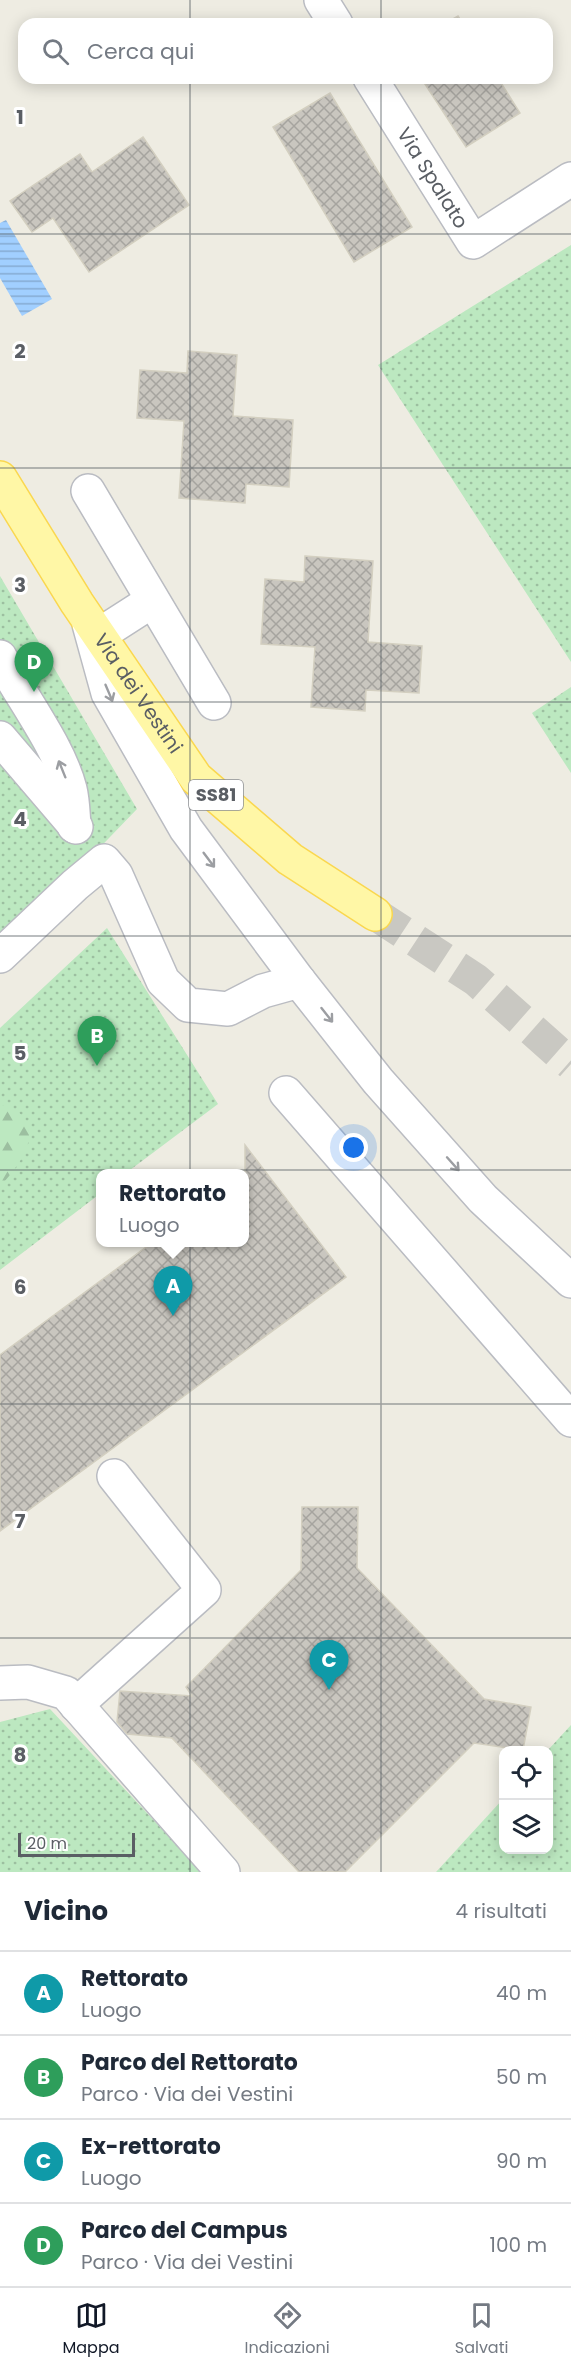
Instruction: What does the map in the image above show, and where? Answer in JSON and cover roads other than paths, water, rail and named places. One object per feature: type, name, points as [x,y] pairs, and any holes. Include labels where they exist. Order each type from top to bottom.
[{"type":"main road","name":"Via dei Vestini","points":[[0,478],[93,626],[196,778],[290,859],[375,914]]},
{"type":"street","points":[[321,0],[332,18]]},
{"type":"street","name":"Via Spalato","points":[[374,84],[473,242],[571,179]]},
{"type":"street","points":[[88,491],[214,703]]},
{"type":"street","points":[[152,601],[93,626],[108,693],[186,829],[299,981],[378,1081],[483,1199],[571,1281]]},
{"type":"street","points":[[0,657],[16,688],[53,746],[70,788],[74,826]]},
{"type":"street","points":[[0,738],[116,875],[163,981],[188,1005],[228,1009],[263,992],[299,981]]},
{"type":"street","points":[[0,956],[75,885],[104,861]]},
{"type":"street","points":[[286,1094],[571,1420]]},
{"type":"street","points":[[76,1705],[204,1590],[114,1476]]},
{"type":"street","points":[[0,1683],[28,1682],[66,1693],[223,1872]]},
{"type":"water","points":[[6,220],[52,299],[22,316],[0,278],[0,223]]},
{"type":"tunnel","points":[[375,914],[476,980],[571,1064]]},
{"type":"place","name":"Parco del Campus","points":[[34,692]]},
{"type":"place","name":"Parco del Rettorato","points":[[97,1066]]},
{"type":"place","name":"Rettorato","points":[[173,1316]]},
{"type":"place","name":"Ex-rettorato","points":[[329,1690]]}]
